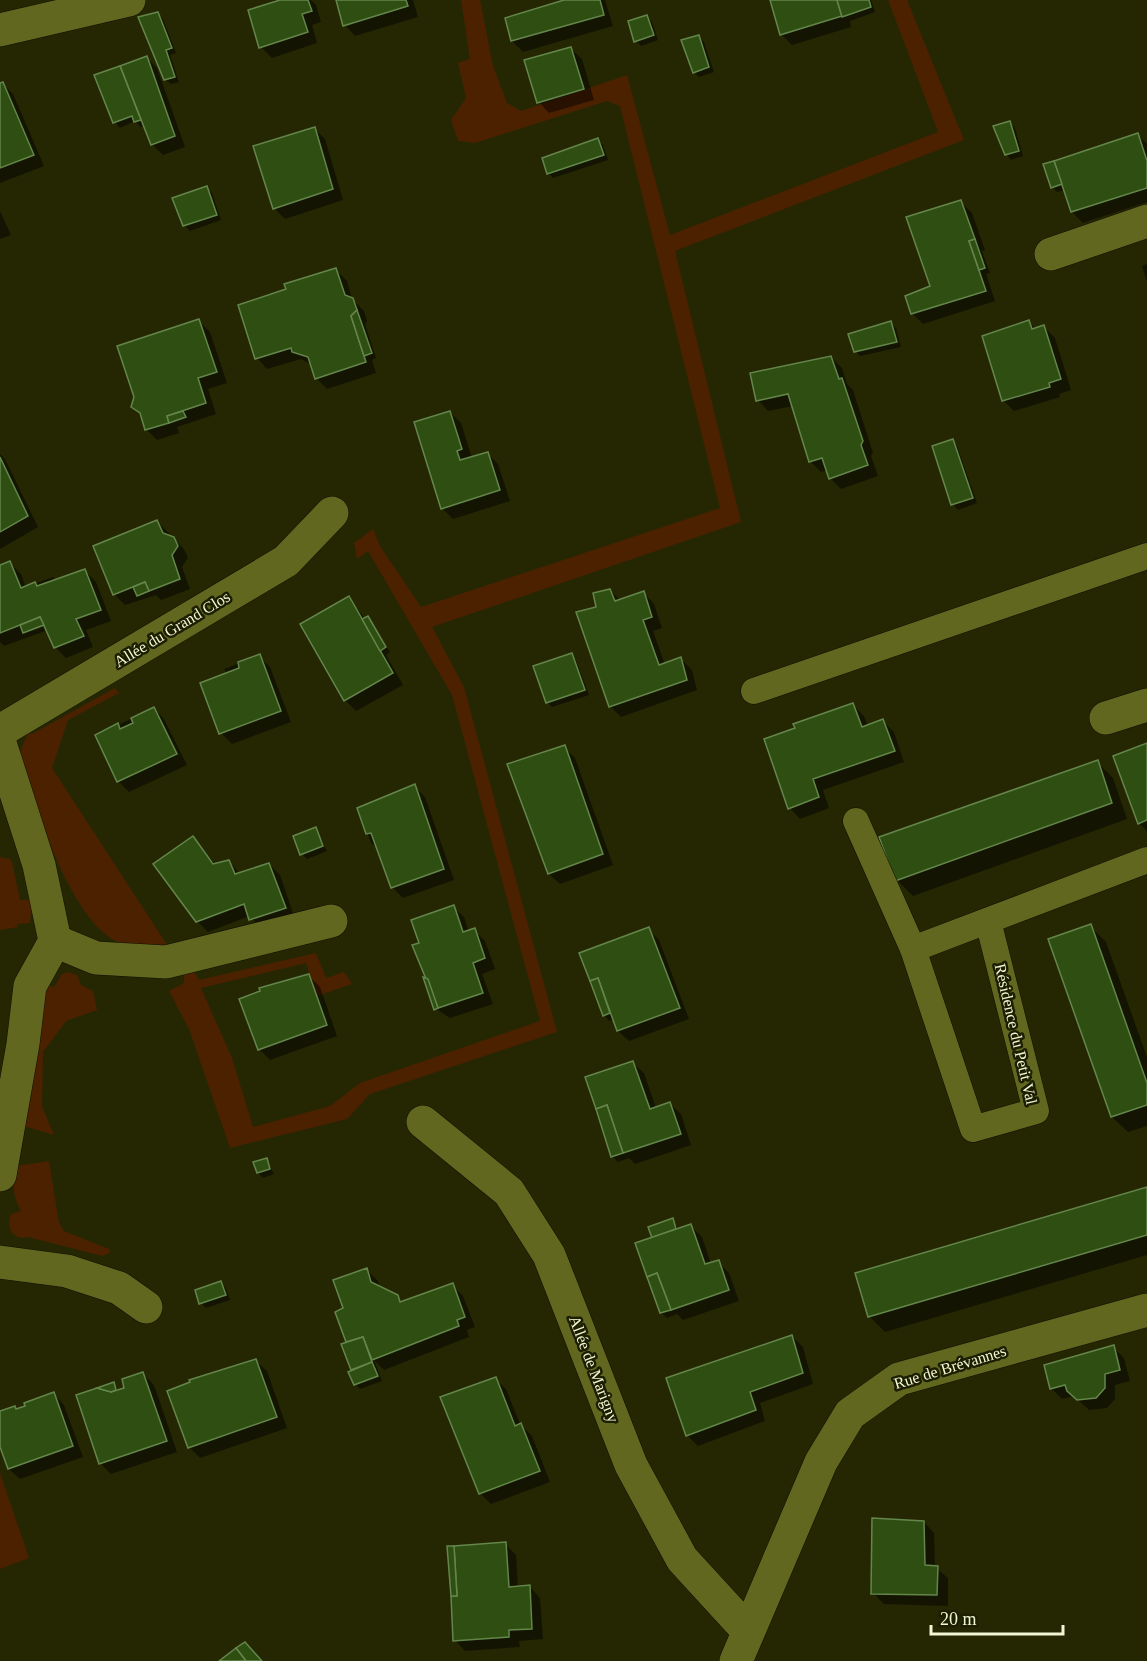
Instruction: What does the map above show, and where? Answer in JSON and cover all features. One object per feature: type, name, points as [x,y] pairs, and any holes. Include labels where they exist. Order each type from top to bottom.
[{"type":"street","points":[[0,30],[129,0]]},
{"type":"street","points":[[1051,254],[1147,221]]},
{"type":"street","name":"Allée du Grand Clos","points":[[0,731],[286,561],[332,513]]},
{"type":"street","points":[[1106,718],[1147,705]]},
{"type":"street","points":[[0,743],[39,865],[55,941],[30,986],[23,1044],[0,1175]]},
{"type":"street","points":[[55,941],[96,958],[166,962],[331,921]]},
{"type":"street","name":"Allée de Marigny","points":[[423,1122],[509,1192],[537,1237],[557,1275],[631,1465],[682,1559],[742,1646]]},
{"type":"street","points":[[0,1262],[78,1275],[119,1288],[146,1307]]},
{"type":"street","name":"Rue de Brévannes","points":[[742,1646],[821,1462],[850,1414],[873,1395],[899,1379],[1147,1310]]},
{"type":"lane","points":[[754,691],[1147,556]]},
{"type":"lane","name":"Résidence du Petit Val","points":[[856,821],[913,949],[973,1129],[1036,1111],[988,921]]},
{"type":"lane","points":[[913,949],[1147,860]]},
{"type":"shaded area","points":[[461,0],[480,0],[493,66],[507,103],[521,111],[627,75],[670,235],[938,132],[888,0],[907,0],[964,140],[675,251],[741,522],[432,627],[464,687],[557,1032],[370,1094],[347,1119],[230,1148],[189,1029],[169,991],[184,983],[184,975],[192,968],[199,980],[316,953],[326,978],[344,972],[352,984],[317,996],[306,963],[201,988],[232,1058],[253,1127],[330,1106],[360,1083],[540,1021],[452,695],[368,551],[357,559],[354,543],[373,529],[380,546],[421,607],[720,508],[620,106],[607,101],[475,143],[458,141],[451,120],[466,98],[458,63],[470,59]]},
{"type":"shaded area","points":[[115,688],[119,693],[68,720],[52,768],[171,951],[121,943],[103,932],[86,913],[71,888],[44,830],[18,755],[28,734],[32,734]]},
{"type":"shaded area","points":[[0,857],[10,859],[12,862],[20,900],[32,900],[30,923],[17,924],[18,927],[0,930]]},
{"type":"shaded area","points":[[69,972],[77,975],[81,985],[93,991],[97,1010],[66,1021],[43,1052],[42,1106],[54,1135],[24,1126],[45,988],[54,987],[62,974]]},
{"type":"shaded area","points":[[49,1161],[59,1223],[64,1231],[109,1249],[110,1253],[102,1256],[28,1237],[18,1237],[12,1232],[9,1224],[11,1214],[21,1211],[14,1189],[16,1166]]},
{"type":"shaded area","points":[[0,1473],[29,1558],[0,1569]]},
{"type":"building","points":[[280,0],[308,0],[312,11],[302,14],[308,32],[259,48],[248,10]]},
{"type":"building","points":[[336,0],[406,0],[408,6],[343,26]]},
{"type":"building","points":[[564,0],[600,0],[604,15],[511,41],[505,18]]},
{"type":"building","points":[[770,0],[837,0],[842,16],[780,35]]},
{"type":"building","points":[[837,0],[869,0],[871,7],[842,17]]},
{"type":"building","points":[[158,12],[172,48],[166,50],[175,77],[164,80],[138,17]]},
{"type":"building","points":[[647,15],[654,35],[634,42],[628,21]]},
{"type":"building","points":[[699,35],[709,67],[693,73],[681,40]]},
{"type":"building","points":[[571,47],[584,89],[537,103],[524,60]]},
{"type":"building","points":[[147,56],[175,136],[151,145],[120,66]]},
{"type":"building","points":[[120,66],[141,120],[134,122],[132,116],[113,123],[94,75]]},
{"type":"building","points":[[3,82],[34,155],[0,168],[0,83]]},
{"type":"building","points":[[1010,121],[1019,151],[1005,155],[993,126]]},
{"type":"building","points":[[315,127],[333,189],[273,209],[253,146]]},
{"type":"building","points":[[1138,133],[1147,161],[1147,188],[1071,212],[1054,161]]},
{"type":"building","points":[[598,138],[604,155],[547,174],[542,158]]},
{"type":"building","points":[[1054,161],[1062,184],[1051,188],[1043,164]]},
{"type":"building","points":[[207,186],[217,215],[183,226],[172,198]]},
{"type":"building","points":[[961,200],[975,239],[969,241],[986,291],[911,314],[905,296],[930,286],[906,217]]},
{"type":"building","points":[[975,239],[985,268],[979,270],[969,241]]},
{"type":"building","points":[[336,268],[345,295],[353,298],[357,310],[351,316],[366,362],[315,379],[308,357],[292,352],[291,348],[255,359],[238,305],[286,289],[284,284]]},
{"type":"building","points":[[357,310],[372,353],[364,356],[351,316]]},
{"type":"building","points":[[199,319],[217,372],[198,378],[206,403],[167,416],[169,423],[145,430],[140,413],[131,407],[134,397],[117,346]]},
{"type":"building","points":[[1029,320],[1032,329],[1044,325],[1061,379],[1049,383],[1050,387],[1002,401],[982,336]]},
{"type":"building","points":[[891,321],[897,342],[854,352],[848,334]]},
{"type":"building","points":[[831,356],[839,379],[842,378],[863,441],[861,445],[868,465],[829,479],[822,458],[809,462],[788,394],[756,401],[750,373]]},
{"type":"building","points":[[183,411],[186,417],[169,423],[167,416]]},
{"type":"building","points":[[450,411],[462,449],[457,451],[460,460],[488,452],[500,490],[441,509],[414,422]]},
{"type":"building","points":[[953,439],[973,498],[951,505],[932,446]]},
{"type":"building","points":[[0,457],[28,516],[0,532]]},
{"type":"building","points":[[157,520],[163,533],[174,537],[178,546],[172,555],[180,579],[149,591],[145,582],[113,595],[93,546]]},
{"type":"building","points":[[10,561],[21,588],[35,582],[37,586],[85,569],[101,610],[76,619],[84,636],[54,648],[40,617],[0,633],[0,565]]},
{"type":"building","points":[[145,582],[149,591],[137,596],[133,587]]},
{"type":"building","points":[[610,589],[615,601],[644,591],[652,617],[643,620],[659,665],[681,657],[687,680],[609,707],[576,612],[596,607],[593,593]]},
{"type":"building","points":[[349,596],[393,673],[344,701],[300,624]]},
{"type":"building","points":[[368,616],[386,647],[380,651],[362,619]]},
{"type":"building","points":[[40,617],[44,625],[23,633],[20,625]]},
{"type":"building","points":[[572,653],[585,690],[546,703],[533,666]]},
{"type":"building","points":[[260,654],[281,711],[219,734],[200,683],[239,668],[238,662]]},
{"type":"building","points":[[853,703],[862,727],[883,719],[895,751],[813,779],[819,797],[788,809],[764,739],[795,728],[793,724]]},
{"type":"building","points":[[154,707],[177,754],[117,782],[95,735],[118,723],[120,729],[133,723],[131,718]]},
{"type":"building","points":[[1147,743],[1147,820],[1138,824],[1113,756]]},
{"type":"building","points":[[565,745],[603,854],[548,874],[507,764]]},
{"type":"building","points":[[1098,760],[1112,803],[895,881],[879,837]]},
{"type":"building","points":[[415,784],[444,869],[391,888],[371,833],[366,834],[357,808]]},
{"type":"building","points":[[316,827],[323,846],[300,855],[293,836]]},
{"type":"building","points":[[193,836],[213,864],[229,860],[235,874],[269,863],[286,908],[249,920],[244,904],[196,922],[153,864]]},
{"type":"building","points":[[454,905],[463,932],[475,928],[485,958],[473,963],[483,993],[438,1008],[412,945],[419,943],[411,920]]},
{"type":"building","points":[[1091,924],[1147,1083],[1147,1105],[1111,1117],[1048,939]]},
{"type":"building","points":[[649,927],[680,1008],[617,1031],[598,978],[590,981],[579,953]]},
{"type":"building","points":[[309,974],[327,1025],[258,1050],[239,999],[260,991],[259,988]]},
{"type":"building","points":[[423,977],[428,979],[438,1008],[434,1010]]},
{"type":"building","points":[[598,978],[610,1013],[603,1016],[590,981]]},
{"type":"building","points":[[633,1061],[650,1109],[670,1102],[681,1134],[623,1153],[607,1105],[596,1109],[585,1077]]},
{"type":"building","points":[[607,1105],[623,1153],[611,1157],[596,1109]]},
{"type":"building","points":[[267,1158],[270,1169],[257,1173],[253,1162]]},
{"type":"building","points":[[1147,1187],[1147,1235],[868,1317],[855,1273]]},
{"type":"building","points":[[673,1218],[676,1229],[652,1238],[648,1227]]},
{"type":"building","points":[[691,1224],[705,1264],[719,1260],[729,1290],[671,1310],[657,1273],[647,1277],[635,1243]]},
{"type":"building","points":[[367,1268],[371,1282],[398,1295],[400,1302],[453,1283],[465,1317],[457,1320],[459,1326],[372,1360],[363,1337],[346,1342],[335,1312],[343,1308],[333,1280]]},
{"type":"building","points":[[657,1273],[671,1310],[660,1313],[647,1277]]},
{"type":"building","points":[[221,1281],[226,1295],[199,1304],[195,1290]]},
{"type":"building","points":[[792,1335],[803,1373],[750,1392],[756,1410],[686,1436],[666,1378]]},
{"type":"building","points":[[363,1337],[372,1362],[351,1370],[341,1344]]},
{"type":"building","points":[[1114,1345],[1120,1370],[1105,1374],[1105,1388],[1096,1398],[1077,1400],[1067,1391],[1065,1385],[1050,1389],[1044,1365]]},
{"type":"building","points":[[256,1359],[277,1417],[188,1448],[167,1391],[190,1382],[189,1380]]},
{"type":"building","points":[[372,1362],[378,1376],[354,1385],[348,1372]]},
{"type":"building","points":[[143,1372],[167,1441],[99,1464],[76,1395],[97,1388],[111,1392],[124,1388],[122,1379]]},
{"type":"building","points":[[496,1377],[515,1426],[521,1423],[540,1471],[479,1494],[440,1397]]},
{"type":"building","points":[[114,1382],[116,1390],[111,1392],[97,1388]]},
{"type":"building","points":[[54,1392],[73,1446],[8,1469],[0,1447],[0,1411],[15,1406],[16,1409],[25,1406],[24,1403]]},
{"type":"building","points":[[872,1518],[924,1521],[925,1565],[938,1566],[937,1595],[871,1594]]},
{"type":"building","points":[[506,1542],[509,1587],[530,1585],[532,1629],[509,1630],[509,1637],[453,1641],[451,1596],[457,1596],[454,1546]]},
{"type":"building","points":[[447,1546],[454,1546],[457,1596],[451,1596]]},
{"type":"building","points":[[245,1642],[262,1661],[246,1661],[236,1648]]},
{"type":"building","points":[[236,1648],[246,1661],[219,1661]]}]
